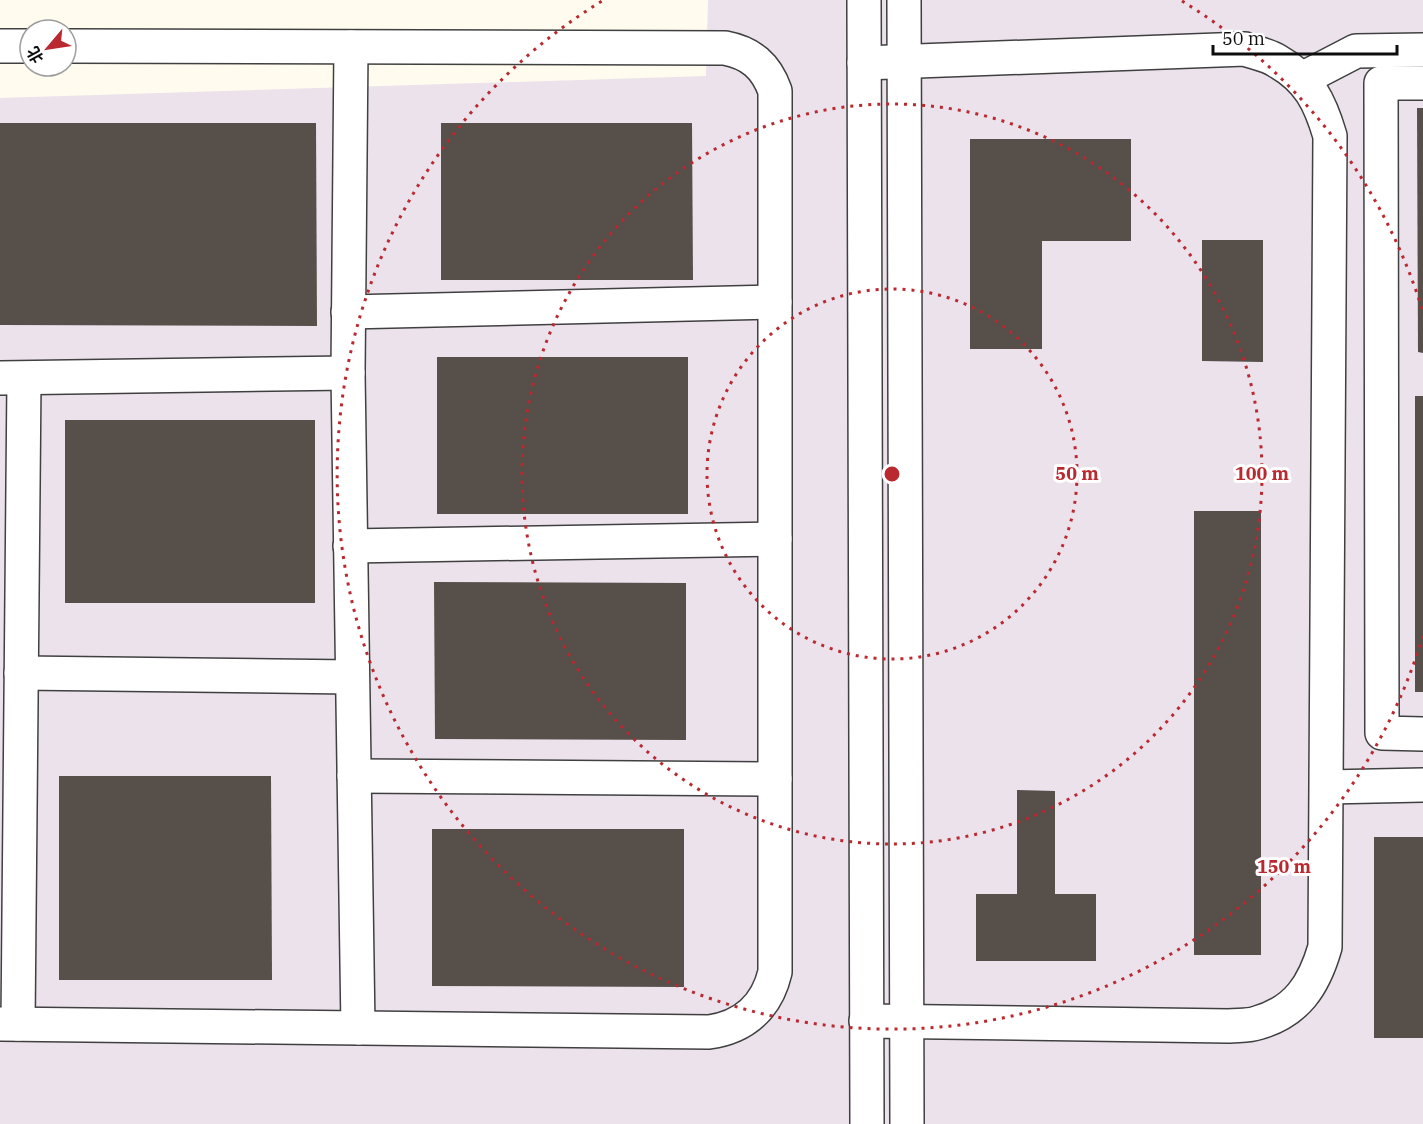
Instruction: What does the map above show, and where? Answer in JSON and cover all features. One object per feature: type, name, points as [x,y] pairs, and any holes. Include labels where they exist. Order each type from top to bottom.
[{"type":"street","points":[[864,0],[867,1124]]},
{"type":"street","points":[[904,0],[908,1124]]},
{"type":"street","points":[[0,46],[18,46]]},
{"type":"street","points":[[78,46],[725,48],[738,50],[750,56],[766,72],[775,91],[775,972],[768,995],[761,1005],[743,1021],[710,1032],[9,1024],[21,673],[12,378],[348,373]]},
{"type":"street","points":[[351,47],[348,373],[358,1028]]},
{"type":"street","points":[[864,63],[1245,50],[1276,60],[1302,79],[1320,105],[1330,136],[1325,947],[1317,973],[1302,996],[1281,1013],[1257,1023],[1229,1026],[866,1021]]},
{"type":"street","points":[[1302,79],[1356,51],[1423,50]]},
{"type":"street","points":[[1423,83],[1381,83],[1382,733],[1423,734]]},
{"type":"street","points":[[348,312],[775,302]]},
{"type":"street","points":[[350,546],[775,539]]},
{"type":"street","points":[[21,673],[352,677]]},
{"type":"street","points":[[354,776],[775,779]]},
{"type":"street","points":[[1327,787],[1423,785]]},
{"type":"shaded area","points":[[708,0],[1423,0],[1423,1124],[0,1124],[0,98],[706,76]]},
{"type":"building","points":[[1417,108],[1423,108],[1423,353],[1418,352]]},
{"type":"building","points":[[0,123],[316,123],[317,326],[0,325]]},
{"type":"building","points":[[441,123],[692,123],[693,280],[441,280]]},
{"type":"building","points":[[970,139],[1131,139],[1131,241],[1042,241],[1042,349],[970,349]]},
{"type":"building","points":[[1202,240],[1263,240],[1263,362],[1202,361]]},
{"type":"building","points":[[437,357],[688,357],[688,514],[437,514]]},
{"type":"building","points":[[1415,396],[1423,396],[1423,692],[1415,692]]},
{"type":"building","points":[[65,420],[315,420],[315,603],[65,603]]},
{"type":"building","points":[[1194,511],[1261,511],[1261,955],[1194,955]]},
{"type":"building","points":[[434,582],[686,583],[686,740],[435,739]]},
{"type":"building","points":[[59,776],[271,776],[272,980],[59,980]]},
{"type":"building","points":[[1017,790],[1055,791],[1055,894],[1096,894],[1096,961],[976,961],[976,894],[1017,894]]},
{"type":"building","points":[[432,829],[684,829],[684,987],[432,986]]},
{"type":"building","points":[[1374,837],[1423,837],[1423,1038],[1374,1038]]}]
